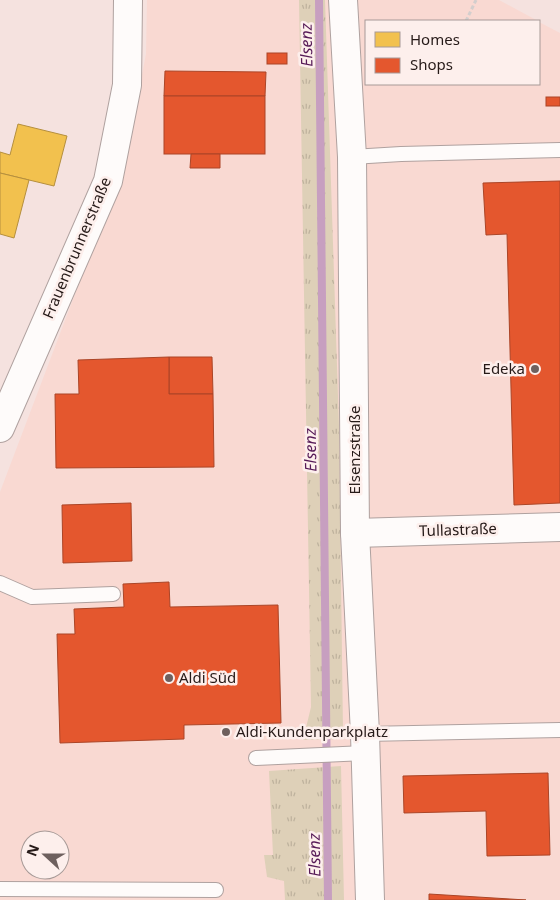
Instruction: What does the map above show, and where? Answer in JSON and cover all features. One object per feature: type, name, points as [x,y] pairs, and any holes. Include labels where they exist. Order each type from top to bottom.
[{"type":"street","name":"Frauenbrunnerstraße","points":[[0,428],[108,181],[127,84],[128,0]]},
{"type":"street","name":"Elsenzstraße","points":[[343,0],[352,157],[357,747],[370,900]]},
{"type":"street","name":"Tullastraße","points":[[355,533],[560,528]]},
{"type":"lane","points":[[352,157],[560,150]]},
{"type":"lane","points":[[0,583],[32,597],[113,594]]},
{"type":"lane","points":[[256,758],[303,755],[357,747],[560,730]]},
{"type":"lane","points":[[0,889],[216,890]]},
{"type":"path","points":[[466,20],[476,0]]},
{"type":"shaded area","points":[[147,0],[499,0],[536,20],[365,20],[365,85],[540,85],[540,23],[560,33],[560,900],[0,900],[0,492],[125,162],[146,54]]},
{"type":"green space","points":[[299,0],[325,0],[339,426],[343,731],[341,739],[303,740],[311,707]]},
{"type":"green space","points":[[341,766],[344,900],[285,900],[284,881],[267,877],[264,855],[273,855],[269,771]]},
{"type":"building: Homes","points":[[18,124],[67,136],[54,186],[0,173],[0,152],[10,155]]},
{"type":"building: Homes","points":[[0,173],[29,180],[14,238],[0,234]]},
{"type":"building: Shops","points":[[267,53],[287,53],[287,64],[267,64]]},
{"type":"building: Shops","points":[[165,71],[266,72],[265,96],[164,96]]},
{"type":"building: Shops","points":[[164,96],[265,96],[265,154],[164,154]]},
{"type":"building: Shops","points":[[546,97],[560,97],[560,106],[546,106]]},
{"type":"building: Shops","points":[[191,154],[220,154],[220,168],[190,168]]},
{"type":"building: Shops","name":"Edeka","points":[[560,181],[560,503],[514,505],[507,234],[486,235],[483,183]]},
{"type":"building: Shops","points":[[169,357],[212,357],[213,394],[169,394]]},
{"type":"building: Shops","points":[[169,357],[169,394],[213,394],[214,467],[56,468],[55,394],[79,394],[78,360]]},
{"type":"building: Shops","points":[[131,503],[132,561],[63,563],[62,505]]},
{"type":"building: Shops","name":"Aldi Süd","points":[[169,582],[170,607],[278,605],[281,723],[184,725],[184,739],[60,743],[57,634],[75,634],[74,609],[124,607],[123,584]]},
{"type":"building: Shops","points":[[548,773],[550,855],[487,856],[486,811],[404,813],[403,776]]},
{"type":"building: Shops","points":[[429,894],[526,900],[429,900]]},
{"type":"waterway","name":"Elsenz","points":[[319,0],[328,900]]},
{"type":"place","name":"Edeka","points":[[535,369]]},
{"type":"place","name":"Aldi Süd","points":[[169,678]]},
{"type":"place","name":"Aldi-Kundenparkplatz","points":[[226,732]]}]
